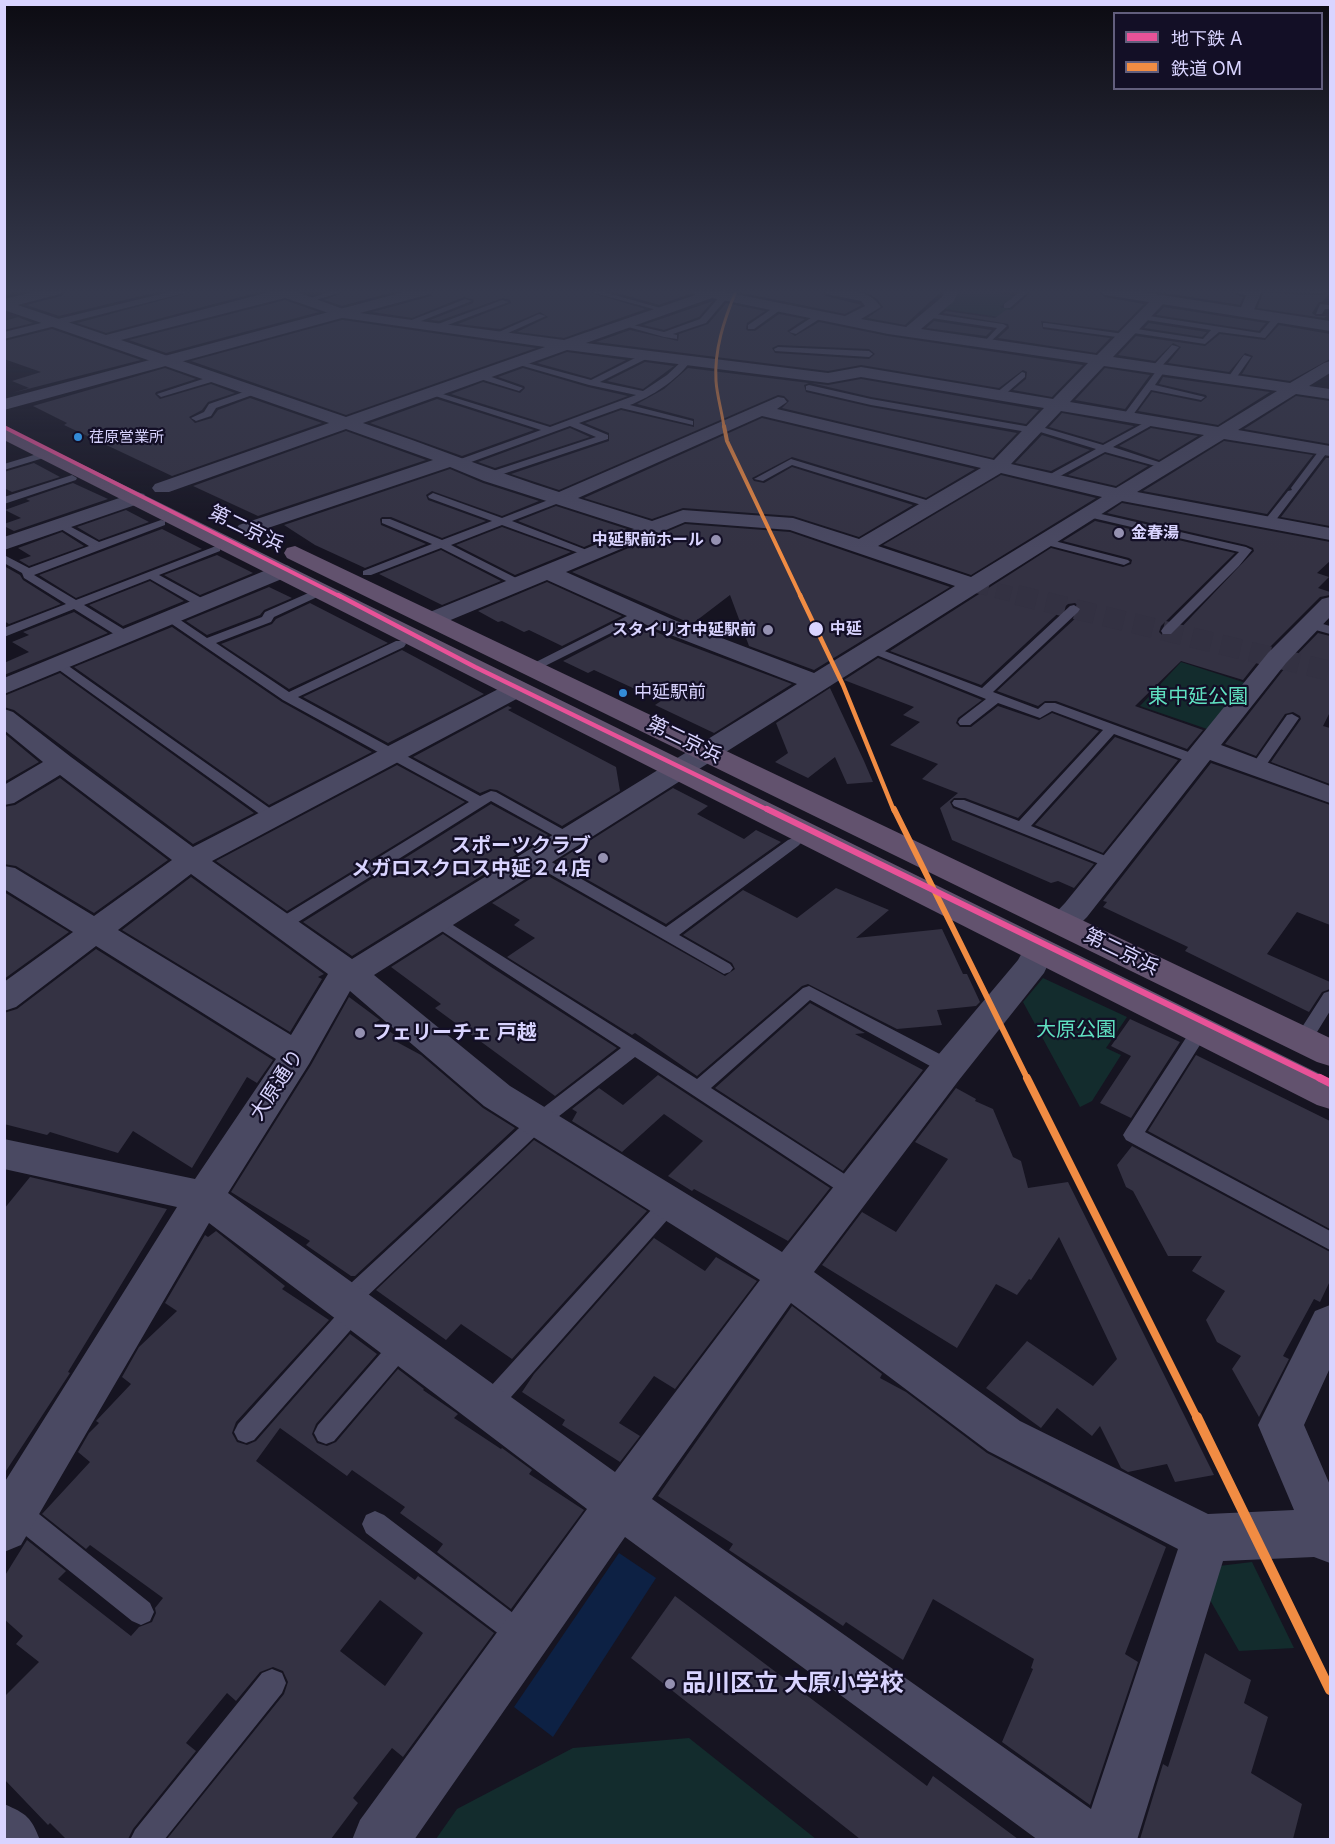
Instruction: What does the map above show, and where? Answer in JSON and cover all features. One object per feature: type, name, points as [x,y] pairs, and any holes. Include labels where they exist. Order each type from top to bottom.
[{"type":"highway","name":"第二京浜","points":[[4,412],[149,493],[281,571],[322,591],[525,678],[708,752],[1330,1053]]},
{"type":"highway","name":"第二京浜","points":[[4,432],[47,454],[246,529],[433,619],[677,770],[1330,1095]]},
{"type":"street","points":[[4,405],[111,377]]},
{"type":"street","points":[[4,544],[477,377]]},
{"type":"street","points":[[818,377],[833,377]]},
{"type":"street","points":[[891,377],[1327,450]]},
{"type":"street","points":[[861,547],[997,467],[1084,377]]},
{"type":"street","points":[[1218,377],[1330,394]]},
{"type":"street","name":"大原通り","points":[[10,1519],[204,1197],[297,1055],[339,982],[816,683],[1312,377]]},
{"type":"street","points":[[215,378],[456,461],[488,476],[652,528]]},
{"type":"street","points":[[560,499],[828,378]]},
{"type":"street","points":[[759,410],[1119,495],[1330,534]]},
{"type":"street","points":[[246,529],[456,461]]},
{"type":"street","points":[[433,619],[683,516],[793,524],[974,585]]},
{"type":"street","points":[[4,687],[281,571]]},
{"type":"street","points":[[548,572],[639,614],[816,683]]},
{"type":"street","points":[[1062,923],[1076,910],[1277,658],[1320,627],[1330,604]]},
{"type":"street","points":[[4,999],[192,860],[391,754],[525,678]]},
{"type":"street","points":[[4,717],[61,763],[351,974],[496,1096],[787,1276],[1004,1436],[1206,1538],[1329,1536],[1281,1425],[1330,1324]]},
{"type":"street","points":[[1201,754],[1257,768],[1330,795]]},
{"type":"street","points":[[4,796],[61,763]]},
{"type":"street","points":[[4,875],[297,1055]]},
{"type":"street","points":[[380,1839],[618,1503],[853,1190],[948,1067],[1032,965],[1039,950]]},
{"type":"street","points":[[4,1154],[204,1197],[618,1503],[1086,1839]]},
{"type":"street","points":[[1109,1839],[1206,1538]]},
{"type":"street","points":[[4,1832],[12,1839]]},
{"type":"lane","points":[[483,377],[519,388]]},
{"type":"lane","points":[[571,377],[645,394]]},
{"type":"lane","points":[[592,383],[604,377]]},
{"type":"lane","points":[[456,461],[621,405],[645,394],[669,377]]},
{"type":"lane","points":[[999,395],[1020,377]]},
{"type":"lane","points":[[1127,417],[1153,377]]},
{"type":"lane","points":[[160,394],[215,378]]},
{"type":"lane","points":[[1149,386],[1157,390],[1201,398]]},
{"type":"lane","points":[[809,388],[871,402],[1034,429],[1166,466]]},
{"type":"lane","points":[[196,418],[208,414],[212,406],[255,392]]},
{"type":"lane","points":[[430,393],[549,430]]},
{"type":"lane","points":[[621,405],[690,423]]},
{"type":"lane","points":[[1049,479],[1153,421]]},
{"type":"lane","points":[[488,476],[605,437],[570,423]]},
{"type":"lane","points":[[1268,523],[1327,450]]},
{"type":"lane","points":[[4,467],[47,454]]},
{"type":"lane","points":[[759,479],[791,462],[932,505]]},
{"type":"lane","points":[[4,501],[72,478]]},
{"type":"lane","points":[[433,496],[591,554]]},
{"type":"lane","points":[[367,573],[560,499]]},
{"type":"lane","points":[[1088,514],[1246,550],[1235,564],[1167,631]]},
{"type":"lane","points":[[386,521],[441,544],[520,584]]},
{"type":"lane","points":[[28,572],[161,523]]},
{"type":"lane","points":[[60,524],[97,546]]},
{"type":"lane","points":[[1043,542],[1124,562]]},
{"type":"lane","points":[[4,633],[216,549]]},
{"type":"lane","points":[[4,558],[28,572],[28,576],[126,636]]},
{"type":"lane","points":[[150,575],[203,604]]},
{"type":"lane","points":[[208,642],[267,619],[269,615],[322,591]]},
{"type":"lane","points":[[965,722],[1074,609]]},
{"type":"lane","points":[[525,678],[639,614]]},
{"type":"lane","points":[[169,618],[288,696],[480,802]]},
{"type":"lane","points":[[288,696],[400,644]]},
{"type":"lane","points":[[870,650],[1040,714],[1050,706],[1111,729],[1201,754]]},
{"type":"lane","points":[[60,664],[273,818]]},
{"type":"lane","points":[[1257,768],[1292,718]]},
{"type":"lane","points":[[1021,828],[1111,729]]},
{"type":"lane","points":[[281,925],[491,795],[568,838]]},
{"type":"lane","points":[[959,803],[1112,864]]},
{"type":"lane","points":[[667,935],[793,843]]},
{"type":"lane","points":[[535,859],[724,968]]},
{"type":"lane","points":[[437,920],[853,1190]]},
{"type":"lane","points":[[698,1089],[809,992],[948,1067]]},
{"type":"lane","points":[[1303,1040],[1330,997]]},
{"type":"lane","points":[[1201,1029],[1133,1135],[1330,1240]]},
{"type":"lane","points":[[246,1432],[350,1306],[538,1122],[634,1048]]},
{"type":"lane","points":[[488,1406],[669,1204]]},
{"type":"lane","points":[[326,1433],[404,1344]]},
{"type":"lane","points":[[10,1519],[141,1612]]},
{"type":"lane","points":[[375,1524],[524,1637]]},
{"type":"lane","points":[[145,1839],[272,1683]]},
{"type":"green space","name":"東中延公園","points":[[1181,662],[1249,684],[1210,730],[1140,706]]},
{"type":"green space","name":"大原公園","points":[[1043,978],[1127,1017],[1106,1048],[1121,1055],[1092,1101],[1080,1107],[1023,1002]]},
{"type":"green space","points":[[1252,1562],[1294,1648],[1239,1651],[1210,1600],[1219,1566]]},
{"type":"green space","points":[[689,1738],[816,1839],[436,1839],[457,1809],[573,1748]]},
{"type":"water","points":[[619,1553],[656,1578],[553,1737],[514,1707]]},
{"type":"building","points":[[25,377],[74,377],[12,393],[29,388],[12,381]]},
{"type":"building","points":[[134,377],[191,377],[196,379],[155,394],[160,399],[211,384],[235,393],[208,402],[202,410],[189,417],[195,423],[212,418],[218,410],[250,398],[322,423],[172,476],[64,425],[67,423],[33,406]]},
{"type":"building","points":[[237,377],[454,377],[346,415]]},
{"type":"building","points":[[498,377],[554,377],[628,396],[550,425],[451,394],[483,382],[520,393],[525,388]]},
{"type":"building","points":[[615,377],[659,377],[643,389],[607,381]]},
{"type":"building","points":[[678,377],[761,377],[809,383],[804,385],[806,392],[871,407],[1017,433],[993,458],[782,408],[789,401],[784,396],[778,395],[559,490],[511,474],[609,441],[609,433],[585,423],[621,410],[694,427],[694,419],[637,404],[664,389]]},
{"type":"building","points":[[933,377],[1014,377],[999,388]]},
{"type":"building","points":[[1026,377],[1071,377],[1052,397],[1013,390]]},
{"type":"building","points":[[1097,377],[1148,377],[1125,409],[1075,400]]},
{"type":"building","points":[[1163,377],[1270,392],[1218,425],[1138,411],[1152,392],[1201,402],[1207,397],[1159,384]]},
{"type":"building","points":[[1263,377],[1297,377],[1290,381]]},
{"type":"building","points":[[861,379],[1039,410],[1026,424],[871,397],[811,383],[828,385]]},
{"type":"building","points":[[1296,396],[1330,401],[1330,444],[1244,429]]},
{"type":"building","points":[[437,399],[534,430],[462,456],[370,423]]},
{"type":"building","points":[[1062,413],[1134,426],[1103,443],[1049,427]]},
{"type":"building","points":[[762,418],[975,469],[926,498],[792,457],[752,478],[754,481],[764,483],[792,467],[913,505],[859,537],[793,516],[683,508],[652,519],[584,498]]},
{"type":"building","points":[[570,428],[590,437],[495,468],[478,462]]},
{"type":"building","points":[[1151,428],[1198,436],[1159,460],[1119,446]]},
{"type":"building","points":[[346,431],[426,460],[258,516],[193,486]]},
{"type":"building","points":[[1042,435],[1090,450],[1051,471],[1015,463]]},
{"type":"building","points":[[1224,441],[1313,455],[1267,514],[1143,491]]},
{"type":"building","points":[[1105,454],[1148,466],[1116,486],[1068,475]]},
{"type":"building","points":[[1326,458],[1330,458],[1330,526],[1281,517]]},
{"type":"building","points":[[34,463],[60,477],[12,492],[4,488],[4,472]]},
{"type":"building","points":[[450,469],[483,483],[539,501],[502,516],[432,491],[426,495],[428,500],[486,521],[442,538],[391,517],[382,517],[381,525],[426,544],[365,568],[315,545],[284,525]]},
{"type":"building","points":[[1001,475],[1096,498],[971,575],[883,545]]},
{"type":"building","points":[[73,483],[108,499],[14,531],[4,526],[4,524],[21,518],[5,510],[30,501],[26,499]]},
{"type":"building","points":[[1122,503],[1330,542],[1330,561],[1317,573],[1329,577],[1318,588],[1330,592],[1330,595],[1320,597],[1266,651],[1243,680],[1181,661],[1135,706],[1203,730],[1187,749],[1056,701],[1045,701],[1038,706],[997,691],[1080,614],[1082,609],[1075,603],[1068,604],[981,685],[890,651],[1051,548],[1123,567],[1131,564],[1132,560],[1129,558],[1063,541],[1095,521],[1235,553],[1161,626],[1159,632],[1163,636],[1173,636],[1254,551],[1246,545],[1107,513]]},
{"type":"building","points":[[556,506],[627,529],[584,547],[518,521]]},
{"type":"building","points":[[126,510],[149,522],[99,540],[77,527]]},
{"type":"building","points":[[685,524],[790,532],[950,587],[814,670],[749,646],[730,595],[692,624],[572,572]]},
{"type":"building","points":[[502,527],[571,552],[515,575],[456,545]]},
{"type":"building","points":[[162,529],[202,549],[76,598],[39,575]]},
{"type":"building","points":[[62,532],[84,546],[29,566],[19,560],[31,556],[18,548]]},
{"type":"building","points":[[441,550],[501,581],[442,605],[379,574]]},
{"type":"building","points":[[217,555],[253,573],[200,595],[164,575]]},
{"type":"building","points":[[4,566],[61,604],[9,624],[4,621]]},
{"type":"building","points":[[150,581],[184,601],[123,626],[89,605]]},
{"type":"building","points":[[547,582],[622,616],[562,646],[529,630],[524,632],[502,621],[498,622],[478,611]]},
{"type":"building","points":[[269,587],[292,598],[264,610],[260,615],[207,635],[186,621]]},
{"type":"building","points":[[310,603],[388,643],[289,689],[221,644],[272,624],[276,619]]},
{"type":"building","points":[[74,612],[108,633],[4,675],[4,663],[29,652],[12,642],[29,635],[23,632]]},
{"type":"building","points":[[636,623],[792,684],[714,733],[655,705],[661,701],[594,670],[588,673],[563,661]]},
{"type":"building","points":[[172,627],[282,702],[372,752],[269,805],[74,667]]},
{"type":"building","points":[[1318,633],[1330,636],[1330,712],[1323,726],[1330,728],[1330,784],[1271,762],[1301,719],[1293,712],[1285,714],[1256,756],[1225,744],[1288,664]]},
{"type":"building","points":[[402,650],[484,694],[388,743],[303,697]]},
{"type":"building","points":[[878,658],[982,700],[958,718],[956,723],[960,727],[971,727],[998,706],[1039,720],[1052,713],[1099,731],[1018,818],[965,798],[954,798],[950,802],[953,808],[1094,864],[1074,888],[1058,881],[1051,883],[952,840],[940,808],[958,793],[922,779],[938,764],[890,745],[920,722],[903,715],[914,707],[844,680]]},
{"type":"building","points":[[60,673],[254,813],[193,844],[14,710],[4,707],[4,696]]},
{"type":"building","points":[[830,688],[873,782],[847,784],[835,757],[808,778],[775,762],[788,753],[776,723]]},
{"type":"building","points":[[508,706],[512,708],[508,710],[616,767],[620,791],[562,826],[497,790],[490,789],[480,793],[413,757]]},
{"type":"building","points":[[4,733],[39,762],[4,782]]},
{"type":"building","points":[[1115,737],[1178,760],[1103,853],[1035,825]]},
{"type":"building","points":[[1211,763],[1330,805],[1330,925],[1297,912],[1267,954],[1330,982],[1330,989],[1322,992],[1309,1012],[1185,951],[1188,947],[1103,907],[1107,902],[1103,901]]},
{"type":"building","points":[[397,765],[465,802],[287,911],[216,861]]},
{"type":"building","points":[[60,778],[168,860],[94,913],[16,866],[4,864],[4,807],[15,805]]},
{"type":"building","points":[[673,788],[708,806],[697,814],[744,839],[756,830],[781,842],[666,924],[556,862]]},
{"type":"building","points":[[491,804],[548,835],[352,956],[303,922]]},
{"type":"building","points":[[541,872],[725,976],[735,969],[732,963],[683,935],[743,890],[797,918],[836,888],[889,910],[856,938],[942,929],[963,974],[967,974],[980,1002],[976,1006],[937,1010],[942,1025],[897,1029],[808,984],[802,986],[697,1076],[635,1033],[632,1035],[507,957],[535,938],[514,925],[520,920],[492,903]]},
{"type":"building","points":[[191,877],[324,974],[318,977],[322,979],[290,1032],[122,930]]},
{"type":"building","points":[[4,892],[69,932],[4,979]]},
{"type":"building","points":[[443,934],[617,1048],[555,1096],[435,1008],[441,1004],[391,967]]},
{"type":"building","points":[[96,949],[273,1060],[257,1083],[247,1077],[192,1168],[133,1131],[118,1153],[50,1132],[47,1135],[4,1124],[4,1013],[17,1009]]},
{"type":"building","points":[[349,997],[380,1020],[376,1022],[399,1038],[395,1041],[421,1055],[483,1108],[515,1128],[355,1276],[351,1276],[306,1245],[310,1241],[231,1192],[311,1065]]},
{"type":"building","points":[[810,1003],[865,1033],[855,1034],[923,1070],[843,1171],[715,1088]]},
{"type":"building","points":[[1130,1019],[1180,1042],[1131,1118],[1100,1103],[1131,1056],[1111,1046]]},
{"type":"building","points":[[1196,1055],[1330,1121],[1330,1229],[1148,1131]]},
{"type":"building","points":[[658,1075],[830,1188],[788,1241],[668,1176],[703,1141],[664,1114],[622,1152],[572,1121],[577,1112],[572,1109],[599,1088],[623,1105]]},
{"type":"building","points":[[956,1088],[976,1099],[975,1101],[993,1109],[1013,1157],[1021,1161],[1028,1188],[1068,1182],[1214,1475],[1175,1482],[1167,1464],[1128,1472],[1121,1468],[1100,1426],[1092,1436],[1057,1408],[1041,1428],[986,1388],[1027,1341],[1093,1386],[1117,1359],[1059,1237],[1031,1280],[1029,1279],[1017,1295],[996,1284],[957,1348],[822,1265],[862,1212],[896,1232],[948,1159],[915,1142]]},
{"type":"building","points":[[534,1140],[647,1211],[512,1359],[461,1324],[446,1340],[376,1290]]},
{"type":"building","points":[[1132,1146],[1330,1252],[1330,1281],[1320,1302],[1314,1299],[1283,1356],[1289,1359],[1259,1417],[1232,1369],[1241,1356],[1217,1342],[1206,1320],[1225,1291],[1192,1271],[1202,1256],[1168,1256],[1133,1191],[1126,1187],[1117,1165]]},
{"type":"building","points":[[30,1177],[167,1209],[68,1372],[70,1373],[4,1474],[4,1209]]},
{"type":"building","points":[[216,1231],[285,1286],[282,1289],[329,1320],[236,1422],[232,1433],[237,1442],[247,1445],[256,1441],[350,1334],[377,1354],[316,1424],[312,1434],[317,1443],[327,1446],[336,1442],[398,1369],[423,1390],[458,1414],[454,1418],[502,1448],[532,1470],[529,1474],[584,1510],[511,1609],[437,1552],[443,1544],[400,1513],[405,1507],[352,1470],[347,1476],[280,1428],[256,1461],[415,1580],[418,1576],[494,1633],[403,1757],[392,1748],[353,1798],[358,1803],[331,1839],[167,1839],[284,1694],[288,1682],[283,1671],[273,1667],[260,1672],[236,1701],[227,1693],[186,1743],[196,1751],[133,1829],[128,1839],[66,1839],[50,1823],[48,1825],[4,1779],[4,1697],[39,1662],[16,1644],[23,1636],[4,1619],[4,1577],[27,1540],[66,1571],[58,1579],[131,1636],[139,1627],[152,1622],[156,1613],[155,1608],[163,1598],[90,1545],[86,1549],[42,1514],[90,1462],[78,1452],[89,1433],[99,1423],[96,1421],[131,1384],[122,1377],[139,1347],[177,1311],[165,1303],[205,1235],[208,1237]],"holes":[[[380,1600],[423,1633],[385,1686],[340,1651]]]},
{"type":"building","points":[[654,1238],[705,1271],[716,1257],[757,1281],[675,1389],[654,1376],[619,1423],[640,1436],[620,1462],[562,1425],[565,1420],[522,1392],[534,1374]]},
{"type":"building","points":[[792,1306],[882,1374],[880,1378],[906,1392],[987,1453],[1166,1547],[1125,1654],[1138,1662],[1090,1805],[1002,1742],[1033,1669],[1031,1668],[1034,1659],[933,1599],[903,1660],[846,1622],[843,1626],[729,1550],[733,1544],[658,1496]]},
{"type":"building","points":[[675,1596],[927,1786],[933,1776],[1018,1839],[860,1839],[631,1658]]},
{"type":"building","points":[[1205,1653],[1251,1680],[1244,1703],[1268,1717],[1251,1773],[1302,1804],[1293,1839],[1140,1839],[1163,1764],[1168,1767]]},
{"type":"tunnel","points":[[974,585],[1023,597]]},
{"type":"tunnel","points":[[1017,595],[1330,671]]},
{"type":"metro line","name":"A","points":[[4,427],[307,579],[475,667],[1330,1083]]},
{"type":"rail line","name":"OM","points":[[716,377],[727,441],[843,685],[893,808],[1145,1317],[1209,1441],[1330,1690]]},
{"type":"place","name":"荏原営業所","points":[[78,437]]},
{"type":"place","name":"金春湯","points":[[1119,533]]},
{"type":"place","name":"中延駅前ホール","points":[[716,540]]},
{"type":"place","name":"中延","points":[[816,629]]},
{"type":"place","name":"スタイリオ中延駅前","points":[[768,630]]},
{"type":"place","name":"中延駅前","points":[[623,693]]},
{"type":"place","name":"スポーツクラブ メガロスクロス中延２４店","points":[[603,858]]},
{"type":"place","name":"フェリーチェ 戸越","points":[[360,1033]]},
{"type":"place","name":"品川区立 大原小学校","points":[[670,1684]]}]
